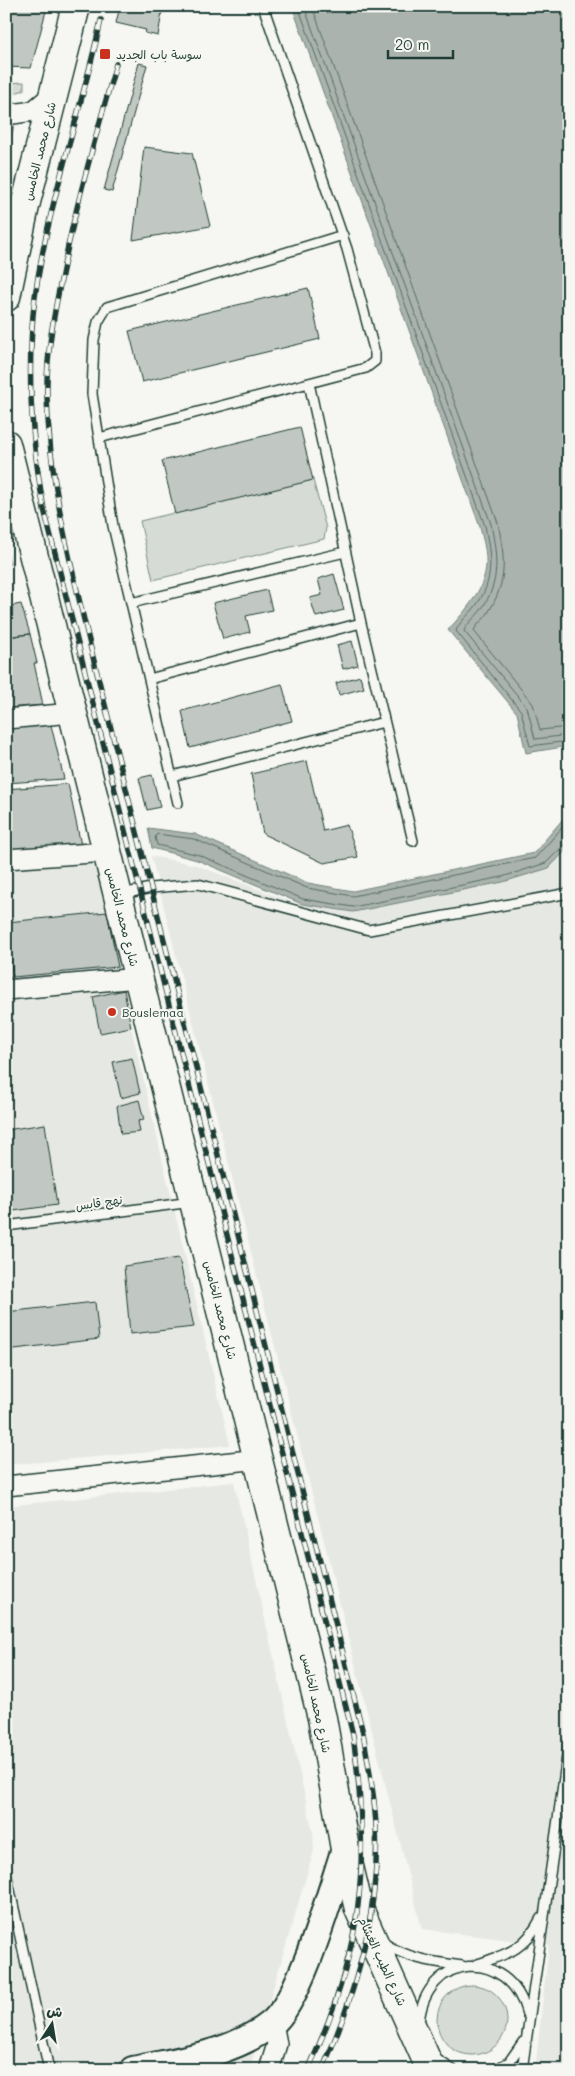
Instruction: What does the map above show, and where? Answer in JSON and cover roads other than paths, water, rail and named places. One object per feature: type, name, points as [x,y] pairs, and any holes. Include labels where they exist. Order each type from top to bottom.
[{"type":"main road","name":"شارع محمد الخامس","points":[[6,298],[10,271],[52,95],[76,6]]},
{"type":"main road","name":"شارع محمد الخامس","points":[[6,444],[322,1718],[345,1849],[296,1988],[274,2023],[238,2043],[205,2054],[133,2070]]},
{"type":"main road","name":"شارع الطيب الغشام","points":[[345,1849],[359,1909],[368,1932],[387,1969],[432,2070]]},
{"type":"street","points":[[6,115],[33,111],[52,95]]},
{"type":"street","points":[[6,718],[72,713]]},
{"type":"street","points":[[6,859],[107,852]]},
{"type":"street","points":[[6,990],[138,978]]},
{"type":"street","points":[[6,1486],[259,1459]]},
{"type":"street","points":[[270,2070],[277,2044],[274,2023]]},
{"type":"lane","points":[[99,438],[366,368],[375,361],[375,353],[342,235],[263,6]]},
{"type":"lane","points":[[178,803],[112,526],[92,394],[94,340],[98,322],[107,308],[342,235]]},
{"type":"lane","points":[[308,383],[360,623],[413,841]]},
{"type":"lane","points":[[131,603],[345,552]]},
{"type":"lane","points":[[149,679],[360,623]]},
{"type":"lane","points":[[172,776],[384,722]]},
{"type":"lane","points":[[117,895],[151,888],[198,884],[369,930],[569,894]]},
{"type":"lane","name":"نهج قابس","points":[[6,1226],[194,1202]]},
{"type":"lane","points":[[495,2070],[509,2062],[520,2049],[526,2032],[569,1742]]},
{"type":"lane","points":[[6,1872],[49,2070]]},
{"type":"lane","points":[[453,2070],[444,2066],[419,2042],[420,2006],[427,1991],[439,1979],[453,1970],[496,1958],[523,1944],[533,1933],[545,1911]]},
{"type":"lane","points":[[368,1932],[395,1951],[425,1961],[493,1971],[514,1984],[523,1998],[528,2015],[522,2070]]},
{"type":"water","points":[[292,6],[569,6],[569,746],[526,753],[517,713],[448,630],[480,588],[486,569],[485,546],[480,527]]},
{"type":"water","points":[[568,813],[569,847],[549,868],[503,882],[353,912],[302,904],[197,860],[152,848],[148,828],[195,834],[308,883],[353,891],[534,853]]},
{"type":"railway","points":[[101,20],[56,193],[35,297],[30,377],[33,430],[44,509],[353,1735],[361,1825],[361,1866],[358,1906],[341,1985],[308,2070]]},
{"type":"railway","points":[[116,64],[86,172],[61,280],[53,324],[47,381],[52,460],[62,524],[91,649],[363,1733],[369,1767],[374,1801],[376,1836],[376,1870],[372,1905],[358,1973],[322,2070]]},
{"type":"place","name":"سوسة باب الجديد","points":[[105,54]]},
{"type":"place","name":"Bouslemaa","points":[[112,1012]]}]
